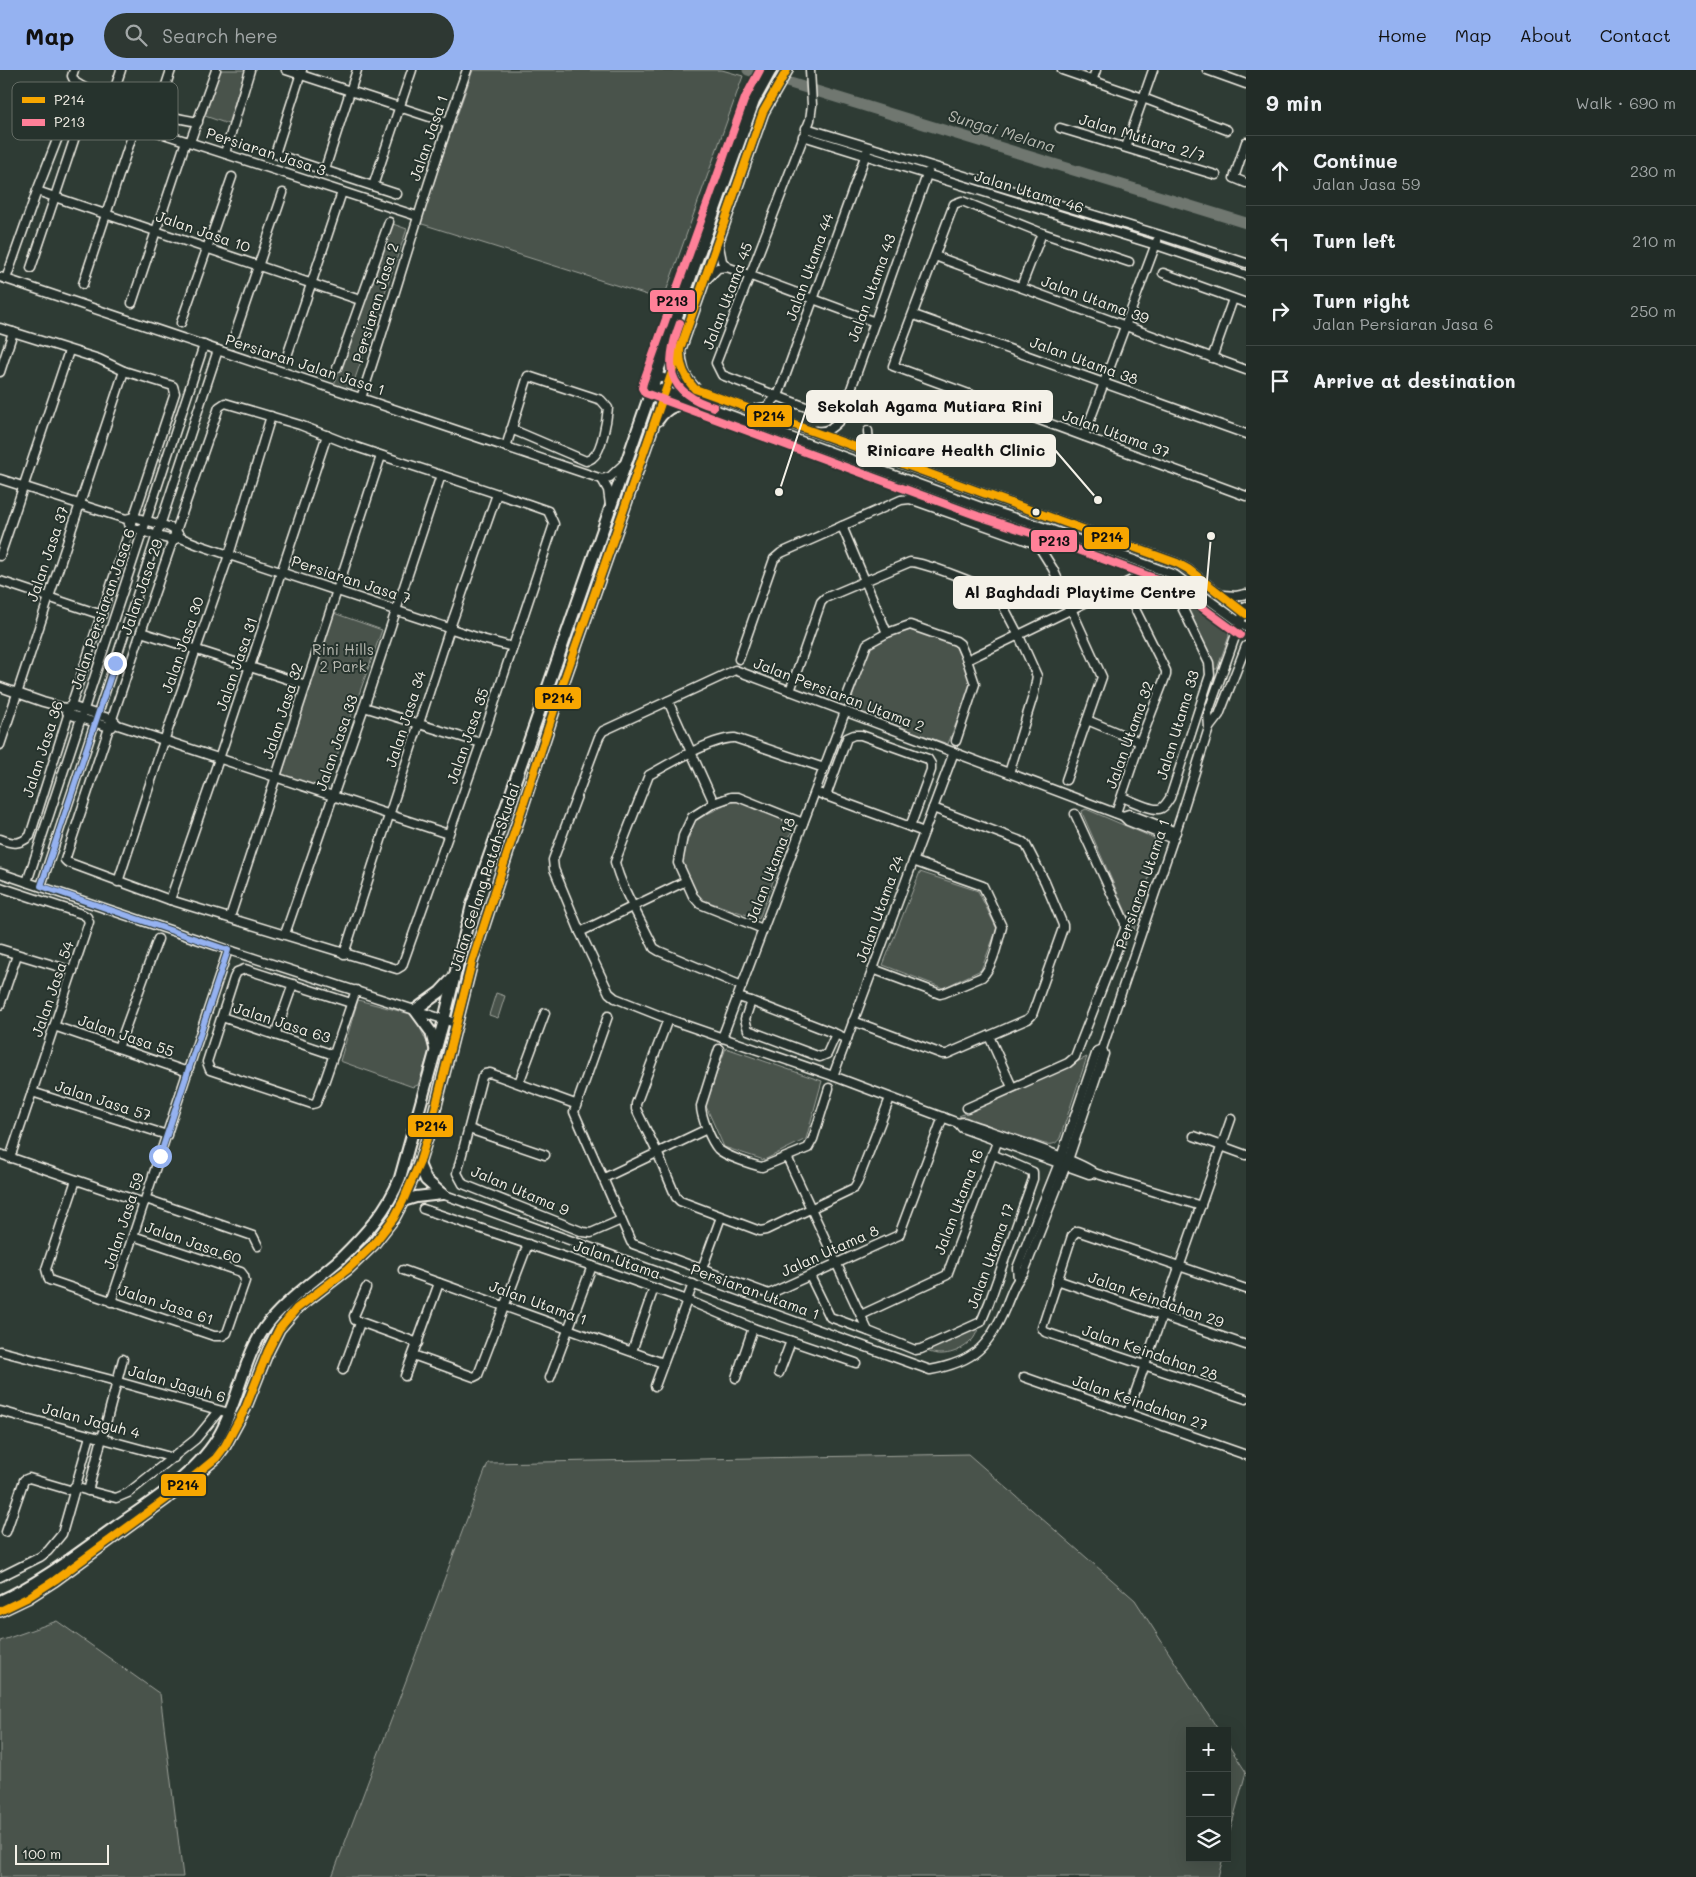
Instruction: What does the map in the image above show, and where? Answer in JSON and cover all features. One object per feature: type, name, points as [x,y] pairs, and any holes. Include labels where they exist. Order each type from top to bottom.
[{"type":"main road","name":"Jalan Gelang Patah-Skudai","points":[[0,1601],[55,1570],[186,1474],[211,1448],[222,1432],[224,1412],[255,1346],[268,1324],[288,1300],[340,1258],[385,1209],[394,1193],[436,1051],[472,905],[628,460],[652,386],[754,101],[771,70]]},
{"type":"main road","name":"Jalan Gelang Patah-Skudai","points":[[0,1609],[21,1601],[55,1580],[166,1499],[216,1458],[225,1446],[245,1409],[268,1351],[279,1329],[296,1309],[348,1269],[373,1245],[394,1218],[403,1201],[420,1164],[472,962],[561,689],[763,112],[786,72]]},
{"type":"main road","points":[[680,352],[685,379],[696,390]]},
{"type":"main road","points":[[654,426],[668,408],[679,404],[696,403]]},
{"type":"main road","points":[[490,854],[485,878],[485,884],[488,887],[491,886],[507,858]]},
{"type":"main road","points":[[436,1051],[431,1032],[415,1010],[440,992],[453,977]]},
{"type":"main road","points":[[420,1164],[426,1180],[442,1194]]},
{"type":"main road","points":[[403,1201],[416,1197],[442,1194]]},
{"type":"street","points":[[74,70],[72,76],[75,82]]},
{"type":"street","points":[[117,82],[121,70]]},
{"type":"street","points":[[167,82],[171,70]]},
{"type":"street","points":[[132,303],[188,141],[198,122],[216,70]]},
{"type":"street","points":[[225,154],[250,70]]},
{"type":"street","points":[[286,70],[302,72],[350,91],[448,123]]},
{"type":"street","points":[[325,169],[357,70]]},
{"type":"street","points":[[373,186],[412,70]]},
{"type":"street","name":"Jalan Jasa 1","points":[[417,216],[467,70]]},
{"type":"street","points":[[1062,70],[1227,130]]},
{"type":"street","points":[[1092,81],[1096,70]]},
{"type":"street","points":[[1126,147],[1153,70]]},
{"type":"street","points":[[1208,70],[1246,84]]},
{"type":"street","points":[[302,72],[275,154],[397,194]]},
{"type":"street","points":[[806,128],[810,120],[812,105],[810,72]]},
{"type":"street","points":[[178,117],[198,122]]},
{"type":"street","name":"Jalan Utama 45","points":[[806,128],[751,276],[716,363],[722,375],[840,420]]},
{"type":"street","name":"Jalan Utama 46","points":[[806,128],[1160,235],[1246,263]]},
{"type":"street","name":"Jalan Mutiara 2/7","points":[[1060,128],[1216,175]]},
{"type":"street","name":"Jalan Utama 46","points":[[803,136],[1156,245],[1246,275]]},
{"type":"street","name":"Persiaran Jasa 3","points":[[178,138],[417,216]]},
{"type":"street","name":"Persiaran Jasa 3","points":[[37,191],[56,140]]},
{"type":"street","points":[[31,268],[74,140]]},
{"type":"street","points":[[83,284],[131,140]]},
{"type":"street","points":[[1246,142],[1234,178],[1246,183]]},
{"type":"street","name":"Jalan Utama 44","points":[[778,396],[869,147]]},
{"type":"street","name":"Jalan Utama 43","points":[[840,420],[931,165]]},
{"type":"street","points":[[181,323],[232,177]]},
{"type":"street","points":[[3,278],[37,191]]},
{"type":"street","name":"Jalan Jasa 10","points":[[37,191],[360,300]]},
{"type":"street","points":[[288,353],[342,192]]},
{"type":"street","points":[[235,334],[283,193]]},
{"type":"street","points":[[914,315],[954,204],[962,201],[1042,233],[1129,262]]},
{"type":"street","name":"Persiaran Jasa 2","points":[[361,398],[392,307],[417,216]]},
{"type":"street","points":[[337,368],[389,222]]},
{"type":"street","points":[[1021,288],[1042,233]]},
{"type":"street","points":[[1084,436],[1160,235]]},
{"type":"street","points":[[718,241],[722,261],[727,267]]},
{"type":"street","name":"Jalan Utama 39","points":[[935,256],[1246,370]]},
{"type":"street","points":[[704,282],[718,268],[727,267],[875,322]]},
{"type":"street","points":[[1164,273],[1246,303]]},
{"type":"street","name":"Persiaran Jalan Jasa 1","points":[[3,278],[602,479]]},
{"type":"street","points":[[1212,358],[1234,299]]},
{"type":"street","name":"Jalan Utama 37","points":[[914,315],[893,366],[1246,496]]},
{"type":"street","name":"Jalan Utama 38","points":[[914,315],[1246,434]]},
{"type":"street","points":[[0,328],[99,360],[124,371]]},
{"type":"street","points":[[0,372],[13,332]]},
{"type":"street","name":"Jalan Persiaran Jasa 6","points":[[27,882],[144,531],[203,345]]},
{"type":"street","name":"Jalan Persiaran Jasa 6","points":[[41,886],[218,350]]},
{"type":"street","points":[[0,556],[69,351]]},
{"type":"street","name":"Jalan Jasa 36","points":[[0,839],[14,844],[23,842],[30,836],[68,710],[131,527],[130,518],[175,397],[172,386],[124,371]]},
{"type":"street","name":"Jalan Jasa 37","points":[[0,745],[124,371]]},
{"type":"street","points":[[656,375],[1177,563],[1245,611]]},
{"type":"street","points":[[506,446],[511,429],[528,376],[602,400],[608,408],[607,420],[597,454],[593,458],[586,460],[511,429]]},
{"type":"street","points":[[652,386],[981,507],[1049,529],[1175,575],[1243,625]]},
{"type":"street","points":[[748,408],[761,409],[778,396]]},
{"type":"street","name":"Jalan Jasa 29","points":[[118,882],[67,862],[65,856],[219,407],[225,404],[271,416]]},
{"type":"street","points":[[271,416],[381,456],[497,494]]},
{"type":"street","name":"Jalan Jasa 30","points":[[118,882],[228,555],[271,416]]},
{"type":"street","points":[[811,431],[826,431],[840,420]]},
{"type":"street","points":[[868,431],[869,445],[882,456]]},
{"type":"street","name":"Jalan Jasa 31","points":[[170,900],[220,759],[327,435]]},
{"type":"street","name":"Jalan Jasa 32","points":[[230,917],[381,456]]},
{"type":"street","points":[[609,511],[608,490],[602,479],[610,476],[628,460]]},
{"type":"street","name":"Jalan Jasa 33","points":[[285,934],[364,707],[441,475]]},
{"type":"street","name":"Persiaran Jasa 7","points":[[0,479],[79,505],[160,524],[176,536],[228,555],[513,647]]},
{"type":"street","name":"Jalan Jasa 35","points":[[344,954],[397,969],[402,966],[481,743],[554,524],[548,511],[497,494]]},
{"type":"street","name":"Jalan Jasa 34","points":[[344,954],[450,628],[497,494]]},
{"type":"street","points":[[739,659],[774,559],[781,553],[901,500],[910,499],[1031,542],[1038,545],[1046,556],[1102,677],[1066,780]]},
{"type":"street","points":[[842,526],[888,633]]},
{"type":"street","name":"Persiaran Jasa 7","points":[[131,527],[157,535],[176,536]]},
{"type":"street","points":[[790,691],[821,602],[825,598],[865,580],[910,562],[918,562],[993,591],[998,596],[1038,676],[1008,773]]},
{"type":"street","name":"Jalan Utama 33","points":[[1122,797],[1159,810],[1167,803],[1210,669],[1174,594],[1136,578],[1123,584]]},
{"type":"street","points":[[0,581],[102,614]]},
{"type":"street","points":[[967,660],[1123,584]]},
{"type":"street","name":"Jalan Utama 32","points":[[1119,815],[1122,797],[1140,742],[1166,675],[1166,671],[1123,584]]},
{"type":"street","points":[[1220,593],[1230,596],[1246,594]]},
{"type":"street","name":"Persiaran Utama 1","points":[[1209,728],[1208,713],[1243,625],[1245,611]]},
{"type":"street","points":[[847,696],[867,644],[888,633],[913,625],[956,641],[960,644],[975,684],[956,741]]},
{"type":"street","points":[[141,632],[306,685]]},
{"type":"street","name":"Persiaran Utama 1","points":[[442,1194],[930,1370],[951,1366],[972,1357],[988,1341],[999,1323],[1018,1279],[1017,1268],[1076,1138],[1104,1054],[1102,1048],[1209,728],[1219,715],[1246,646]]},
{"type":"street","points":[[1234,675],[1246,652]]},
{"type":"street","name":"Jalan Persiaran Utama 2","points":[[1174,836],[1129,814],[1119,815],[735,670],[603,731],[599,737],[553,860],[554,869],[580,932],[609,993],[615,998],[668,1019],[833,1076],[958,1123],[964,1122],[998,1138],[1079,1167],[1089,1174],[1094,1173],[1201,1206]]},
{"type":"street","points":[[0,687],[96,719],[109,728],[118,726],[448,834]]},
{"type":"street","points":[[668,701],[714,804]]},
{"type":"street","points":[[364,707],[481,743]]},
{"type":"street","name":"Jalan Utama 18","points":[[722,1038],[845,712]]},
{"type":"street","points":[[96,719],[112,719],[118,726]]},
{"type":"street","points":[[1087,720],[1140,742]]},
{"type":"street","points":[[826,796],[847,738],[854,735],[862,735],[928,759],[931,764],[931,770],[910,827]]},
{"type":"street","points":[[742,986],[654,948],[616,869],[615,862],[649,775],[691,752],[728,738],[735,738],[824,768]]},
{"type":"street","name":"Jalan Utama 24","points":[[833,1076],[954,752]]},
{"type":"street","points":[[815,792],[924,832]]},
{"type":"street","points":[[763,929],[700,904],[693,896],[678,863],[683,836],[692,817],[714,804],[738,797],[803,823]]},
{"type":"street","points":[[853,1021],[942,1054],[951,1053],[1028,1019],[1032,1015],[1049,971],[1063,928],[1045,882],[1023,842],[933,808]]},
{"type":"street","points":[[967,1108],[1068,1063],[1076,1057],[1125,929],[1125,923],[1075,814]]},
{"type":"street","points":[[1168,855],[1159,830],[1181,816]]},
{"type":"street","points":[[873,970],[944,994],[982,977],[986,973],[995,951],[1002,927],[984,886],[913,861]]},
{"type":"street","points":[[0,873],[228,950],[455,1023]]},
{"type":"street","points":[[580,932],[686,881]]},
{"type":"street","points":[[118,882],[344,954]]},
{"type":"street","name":"Jalan Jasa 54","points":[[0,887],[87,917],[89,925],[10,1158]]},
{"type":"street","points":[[118,1048],[158,939]]},
{"type":"street","points":[[0,949],[73,971]]},
{"type":"street","name":"Jalan Jasa 59","points":[[111,1302],[228,950]]},
{"type":"street","points":[[0,1005],[17,955]]},
{"type":"street","points":[[351,1003],[245,969],[237,972],[207,1062],[210,1070],[312,1104],[317,1101],[356,990]]},
{"type":"street","points":[[275,1035],[293,984]]},
{"type":"street","points":[[738,997],[847,1038]]},
{"type":"street","points":[[751,1001],[745,1019],[748,1030],[820,1058],[827,1054],[836,1034]]},
{"type":"street","points":[[519,1083],[546,1013]]},
{"type":"street","points":[[575,1104],[608,1016]]},
{"type":"street","name":"Jalan Jasa 63","points":[[222,1018],[334,1055]]},
{"type":"street","points":[[668,1019],[636,1104],[636,1109],[676,1197],[680,1201],[760,1231],[766,1230],[854,1188],[890,1098]]},
{"type":"street","name":"Jalan Jasa 55","points":[[54,1026],[188,1072]]},
{"type":"street","points":[[989,1036],[1012,1087]]},
{"type":"street","points":[[198,1040],[213,1045]]},
{"type":"street","name":"Persiaran Utama 1","points":[[1064,1162],[1067,1139],[1096,1051],[1102,1048]]},
{"type":"street","points":[[719,1049],[701,1106],[701,1112],[707,1129],[720,1151],[755,1165],[762,1167],[808,1148],[812,1143],[829,1088]]},
{"type":"street","name":"Jalan Utama 9","points":[[575,1104],[490,1073],[485,1074],[482,1077],[457,1174],[463,1184],[583,1232],[591,1233],[621,1220]]},
{"type":"street","name":"Jalan Jasa 57","points":[[32,1092],[167,1136]]},
{"type":"street","name":"Jalan Utama 8","points":[[575,1104],[574,1112],[633,1244],[769,1294],[899,1235],[943,1117]]},
{"type":"street","points":[[1128,1413],[1232,1119]]},
{"type":"street","points":[[469,1128],[545,1155]]},
{"type":"street","points":[[604,1178],[707,1129]]},
{"type":"street","points":[[1194,1136],[1246,1155]]},
{"type":"street","name":"Jalan Utama 16","points":[[861,1315],[947,1275],[998,1138]]},
{"type":"street","points":[[1067,1139],[1046,1155],[1055,1184],[1079,1167],[1074,1150],[1076,1138]]},
{"type":"street","points":[[0,1154],[253,1236],[258,1246]]},
{"type":"street","name":"Jalan Utama 17","points":[[868,1331],[915,1350],[981,1322],[1034,1179],[1033,1172],[992,1154]]},
{"type":"street","points":[[786,1158],[868,1331]]},
{"type":"street","name":"Jalan Jasa 61","points":[[76,1180],[46,1269],[47,1277],[53,1282],[111,1302],[214,1336],[222,1336]]},
{"type":"street","name":"Jalan Utama","points":[[423,1209],[654,1288],[753,1328],[856,1363]]},
{"type":"street","points":[[702,1269],[721,1217]]},
{"type":"street","points":[[1057,1280],[1072,1236],[1074,1233],[1080,1232],[1246,1289]]},
{"type":"street","name":"Jalan Jasa 60","points":[[133,1236],[241,1272],[245,1281],[229,1329],[222,1336]]},
{"type":"street","points":[[413,1355],[476,1376],[506,1307],[528,1244]]},
{"type":"street","points":[[550,1378],[592,1266]]},
{"type":"street","name":"Jalan Utama 1","points":[[403,1270],[663,1363]]},
{"type":"street","points":[[810,1276],[830,1317],[868,1331]]},
{"type":"street","name":"Jalan Keindahan 29","points":[[1057,1280],[1246,1345]]},
{"type":"street","name":"Jalan Keindahan 28","points":[[1057,1280],[1042,1328],[1045,1332],[1246,1400]]},
{"type":"street","points":[[405,1376],[439,1283]]},
{"type":"street","points":[[655,1386],[693,1284]]},
{"type":"street","points":[[343,1370],[357,1322],[354,1316],[366,1288]]},
{"type":"street","points":[[632,1351],[654,1288]]},
{"type":"street","points":[[357,1322],[418,1342]]},
{"type":"street","points":[[736,1378],[753,1328]]},
{"type":"street","points":[[779,1373],[791,1341]]},
{"type":"street","name":"Jalan Jaguh 6","points":[[0,1350],[224,1412]]},
{"type":"street","points":[[88,1491],[123,1359]]},
{"type":"street","name":"Jalan Keindahan 27","points":[[1024,1377],[1246,1453]]},
{"type":"street","name":"Jalan Jaguh 4","points":[[0,1411],[174,1458]]},
{"type":"street","points":[[6,1532],[24,1480],[29,1478],[116,1498],[122,1496],[174,1458],[224,1412]]},
{"type":"street","points":[[0,1577],[40,1557],[57,1542],[65,1529],[74,1489],[90,1436]]},
{"type":"green space","points":[[220,70],[245,70],[228,124],[205,116]]},
{"type":"green space","points":[[473,70],[722,70],[743,76],[663,300],[419,223]]},
{"type":"green space","points":[[393,224],[407,229],[351,390],[334,385]]},
{"type":"green space","points":[[1184,596],[1227,623],[1229,636],[1217,669],[1214,669],[1182,597]]},
{"type":"green space","name":"Rini Hills 2 Park","points":[[331,612],[382,630],[324,792],[274,775]]},
{"type":"green space","points":[[910,628],[955,644],[972,683],[948,744],[848,709],[870,645]]},
{"type":"green space","points":[[737,800],[794,825],[759,919],[700,899],[680,860],[696,819]]},
{"type":"green space","points":[[1086,809],[1154,838],[1158,846],[1134,930],[1083,815],[1082,811]]},
{"type":"green space","points":[[920,872],[978,891],[997,929],[981,970],[943,988],[883,965]]},
{"type":"green space","points":[[496,993],[505,996],[498,1018],[489,1015]]},
{"type":"green space","points":[[358,1000],[414,1015],[430,1049],[418,1085],[413,1087],[340,1061]]},
{"type":"green space","points":[[726,1048],[822,1081],[806,1139],[764,1160],[724,1147],[705,1104]]},
{"type":"green space","points":[[1087,1057],[1060,1138],[1054,1144],[1045,1144],[959,1116]]},
{"type":"green space","points":[[980,1324],[973,1339],[957,1351],[938,1354],[925,1350]]},
{"type":"green space","points":[[968,1454],[1135,1600],[1216,1727],[1186,1727],[1186,1862],[1222,1862],[1218,1877],[332,1877],[488,1463]]},
{"type":"green space","points":[[57,1621],[160,1694],[183,1877],[0,1877],[0,1641]]},
{"type":"green space","points":[[1231,1749],[1246,1772],[1231,1827]]},
{"type":"waterway","name":"Sungai Melana","points":[[748,70],[1246,223]]},
{"type":"transit line","name":"P213","points":[[760,70],[745,98],[643,383],[642,388],[645,393],[978,516],[1046,538],[1170,584],[1240,635]]},
{"type":"transit line","name":"P214","points":[[0,1611],[27,1598],[55,1580],[166,1499],[216,1458],[225,1446],[245,1409],[268,1351],[279,1329],[296,1309],[348,1269],[373,1245],[394,1218],[403,1201],[419,1164],[430,1129],[472,962],[561,689],[763,112],[787,70]]},
{"type":"transit line","name":"P213","points":[[680,323],[672,352],[673,376],[686,394],[714,407]]},
{"type":"transit line","name":"P214","points":[[680,349],[680,360],[683,370],[695,389],[1177,563],[1188,569],[1246,614]]},
{"type":"place","name":"Sekolah Agama Mutiara Rini","points":[[779,492]]},
{"type":"place","name":"Rinicare Health Clinic","points":[[1098,500]]},
{"type":"place","name":"Al Baghdadi Playtime Centre","points":[[1211,536]]},
{"type":"route","points":[[115,663],[41,886],[228,950],[160,1156]]}]
